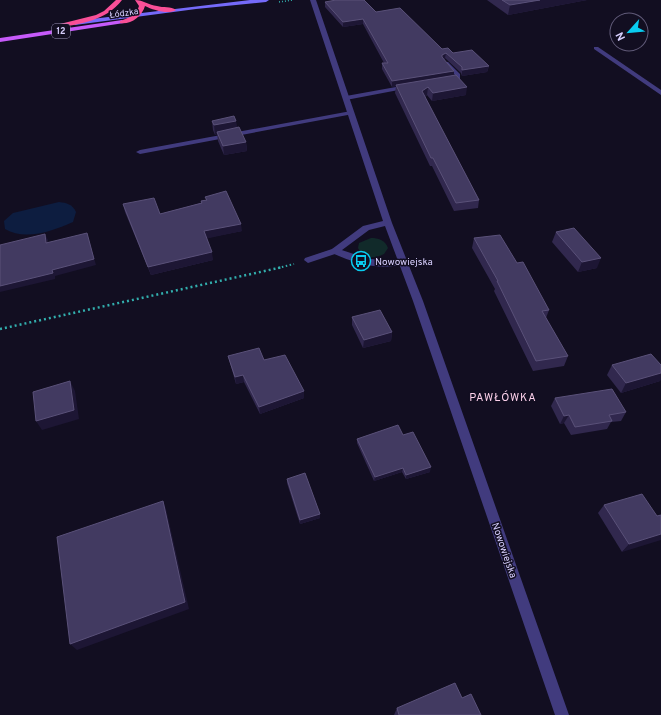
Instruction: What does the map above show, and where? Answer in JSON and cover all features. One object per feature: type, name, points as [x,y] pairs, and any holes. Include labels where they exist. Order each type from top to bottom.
[{"type":"highway","points":[[138,1],[155,8],[173,10]]},
{"type":"highway","points":[[122,3],[134,17],[142,8],[138,1]]},
{"type":"highway","name":"12","points":[[55,26],[98,15],[122,3]]},
{"type":"highway","name":"12","points":[[122,22],[134,17]]},
{"type":"main road","name":"Łódzka","points":[[134,17],[173,10],[266,0]]},
{"type":"main road","name":"Łódzka","points":[[0,34],[55,26],[212,9],[251,2]]},
{"type":"main road","name":"Łódzka","points":[[0,40],[122,22]]},
{"type":"street","name":"Nowowiejska","points":[[313,0],[401,262],[420,309],[562,715]]},
{"type":"street","points":[[596,48],[661,93]]},
{"type":"street","points":[[443,81],[458,79],[458,75],[445,62]]},
{"type":"street","points":[[346,98],[413,86]]},
{"type":"street","points":[[140,152],[351,113]]},
{"type":"street","points":[[308,260],[335,251],[366,228],[388,223]]},
{"type":"street","points":[[335,251],[346,257],[372,263],[401,262]]},
{"type":"path","points":[[0,329],[280,268],[308,260]]},
{"type":"green space","points":[[371,238],[379,239],[385,243],[388,248],[384,254],[377,257],[370,257],[360,252],[358,248],[359,243]]},
{"type":"water","points":[[59,202],[69,204],[73,207],[76,212],[73,222],[57,229],[30,234],[13,233],[5,229],[4,221],[13,213]]},
{"type":"building","points":[[336,0],[364,0],[376,12],[400,8],[442,49],[448,48],[453,53],[472,50],[489,66],[462,70],[462,67],[446,53],[442,55],[442,57],[454,71],[392,81],[382,63],[388,63],[363,19],[343,22],[325,2]]},
{"type":"building","points":[[502,0],[540,0],[510,5]]},
{"type":"building","points":[[456,75],[467,87],[433,93],[428,87],[422,91],[479,200],[456,203],[433,158],[431,158],[396,85]]},
{"type":"building","points":[[234,116],[236,121],[214,125],[212,121]]},
{"type":"building","points":[[239,127],[246,142],[223,146],[217,132]]},
{"type":"building","points":[[226,191],[241,224],[204,231],[212,252],[148,267],[123,204],[154,198],[160,214],[202,203],[201,201],[207,200],[205,197]]},
{"type":"building","points":[[574,228],[601,258],[582,262],[556,232]]},
{"type":"building","points":[[87,233],[94,259],[52,270],[53,273],[0,286],[0,245],[45,234],[46,243]]},
{"type":"building","points":[[500,235],[517,263],[523,262],[549,310],[542,311],[568,356],[536,361],[498,281],[474,238]]},
{"type":"building","points":[[380,310],[392,332],[364,340],[352,317]]},
{"type":"building","points":[[259,348],[264,360],[285,355],[304,391],[259,407],[243,375],[235,377],[228,356]]},
{"type":"building","points":[[651,354],[661,365],[661,373],[626,383],[612,365]]},
{"type":"building","points":[[70,381],[74,410],[36,421],[33,392]]},
{"type":"building","points":[[612,389],[626,412],[609,415],[612,421],[575,427],[569,415],[564,416],[555,398]]},
{"type":"building","points":[[398,425],[403,435],[413,432],[431,467],[406,475],[403,468],[375,477],[357,439]]},
{"type":"building","points":[[305,473],[320,514],[300,520],[287,479]]},
{"type":"building","points":[[642,494],[657,516],[661,515],[661,534],[629,544],[604,505]]},
{"type":"building","points":[[163,501],[185,602],[70,644],[57,537]]},
{"type":"building","points":[[455,683],[462,698],[471,694],[481,715],[399,715],[397,708]]},
{"type":"place","name":"Nowowiejska","points":[[361,261]]},
{"type":"district","name":"PAWŁÓWKA","points":[[503,397]]}]
